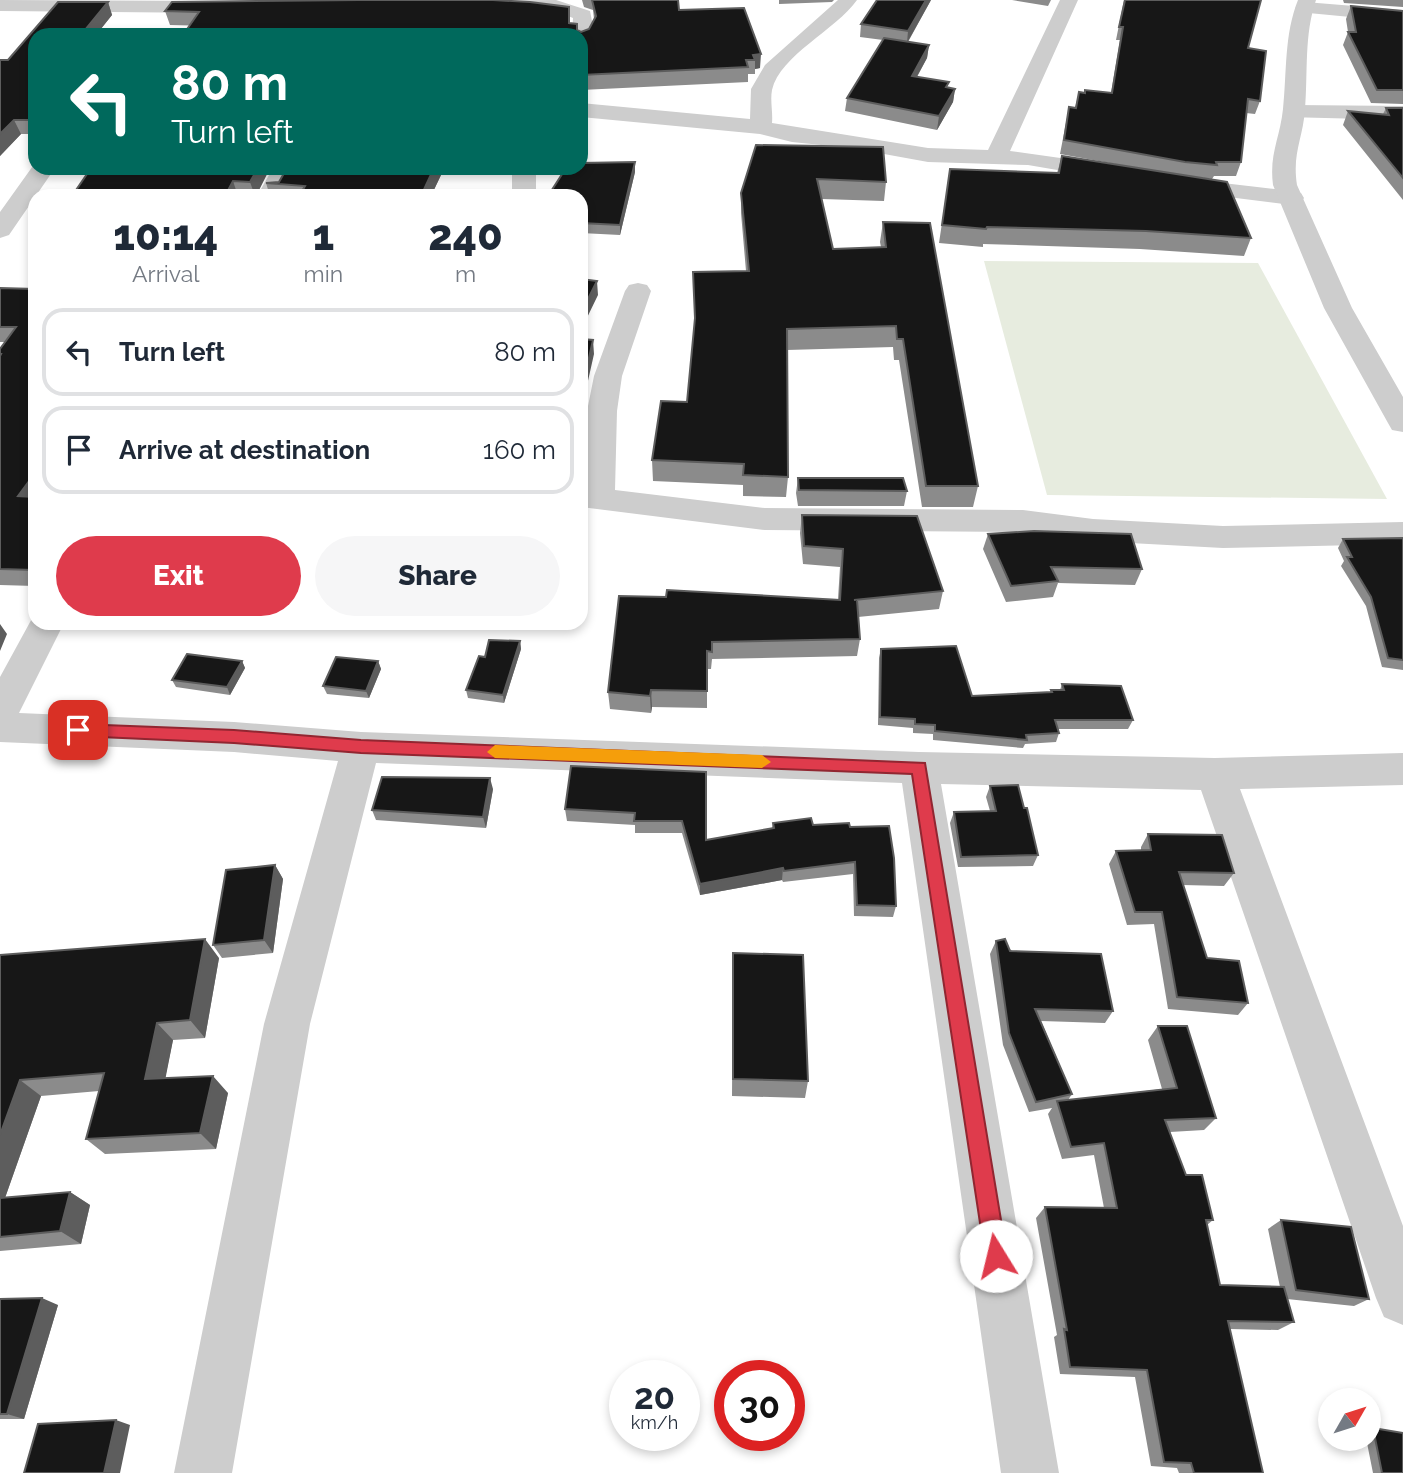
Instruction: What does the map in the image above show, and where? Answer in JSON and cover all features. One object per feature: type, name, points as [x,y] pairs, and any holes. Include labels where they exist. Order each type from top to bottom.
[{"type":"street","points":[[760,127],[763,115],[762,89],[773,70],[792,49],[830,20],[848,0]]},
{"type":"street","points":[[995,159],[1069,0]]},
{"type":"street","points":[[463,1],[548,2],[583,15],[584,28]]},
{"type":"street","points":[[144,26],[162,3]]},
{"type":"street","points":[[0,5],[162,3],[238,8]]},
{"type":"street","points":[[1403,16],[1306,4],[1299,21],[1294,113],[1282,164],[1285,185],[1338,308],[1403,424]]},
{"type":"street","points":[[588,111],[760,127],[928,155],[1028,158],[1132,176]]},
{"type":"street","points":[[1294,113],[1403,113]]},
{"type":"street","points":[[1156,180],[1292,198]]},
{"type":"street","points":[[0,230],[28,190]]},
{"type":"street","points":[[639,291],[606,388],[590,497],[765,519],[1023,521],[1093,530],[1223,537],[1403,533]]},
{"type":"street","points":[[0,713],[42,630]]},
{"type":"street","points":[[0,727],[234,737],[361,747],[919,768],[1215,774],[1403,769]]},
{"type":"street","points":[[203,1473],[287,1024],[361,747]]},
{"type":"street","points":[[919,768],[1030,1473]]},
{"type":"street","points":[[1215,774],[1403,1298]]},
{"type":"shaded area","points":[[984,261],[1258,263],[1387,499],[1047,495]]},
{"type":"building","points":[[592,0],[678,0],[679,10],[744,8],[761,54],[753,55],[755,60],[746,60],[748,67],[588,75],[588,29],[596,16]]},
{"type":"building","points":[[877,0],[926,0],[908,31],[861,24]]},
{"type":"building","points":[[1125,0],[1261,0],[1248,48],[1266,51],[1260,101],[1248,99],[1241,162],[1216,162],[1217,165],[1185,162],[1064,140],[1069,107],[1076,108],[1079,92],[1085,93],[1085,90],[1112,93],[1123,27],[1119,27]]},
{"type":"building","points":[[58,2],[108,2],[87,28],[36,28]]},
{"type":"building","points":[[172,2],[530,2],[569,7],[569,23],[577,24],[577,28],[188,28],[199,12],[165,11]]},
{"type":"building","points":[[1351,6],[1403,11],[1403,90],[1377,90],[1348,32],[1356,32]]},
{"type":"building","points":[[28,37],[28,120],[14,120],[0,134],[0,60],[8,60]]},
{"type":"building","points":[[884,38],[929,45],[912,76],[949,82],[946,87],[955,89],[939,116],[847,98]]},
{"type":"building","points":[[1386,108],[1403,108],[1403,178],[1348,111],[1389,115]]},
{"type":"building","points":[[756,145],[883,147],[886,182],[817,179],[833,249],[886,247],[883,222],[930,223],[978,486],[926,486],[903,339],[897,339],[896,326],[787,329],[788,477],[743,475],[744,464],[652,460],[661,401],[687,402],[695,318],[693,272],[749,271],[741,193]]},
{"type":"building","points":[[1062,156],[1227,182],[1251,238],[1146,231],[986,229],[942,225],[950,169],[1059,173]]},
{"type":"building","points":[[635,162],[620,225],[588,223],[588,189],[552,189],[562,175],[588,175],[588,163]]},
{"type":"building","points":[[86,175],[254,175],[250,182],[233,181],[229,189],[77,189]]},
{"type":"building","points":[[283,175],[431,175],[424,189],[303,189],[305,186],[266,183],[279,182]]},
{"type":"building","points":[[588,280],[597,281],[588,299]]},
{"type":"building","points":[[0,288],[28,289],[28,482],[18,496],[28,497],[28,570],[0,569],[0,349],[16,327],[0,327]]},
{"type":"building","points":[[588,340],[593,340],[588,362]]},
{"type":"building","points":[[798,478],[903,478],[907,491],[799,490]]},
{"type":"building","points":[[802,515],[917,516],[943,591],[854,600],[857,600],[860,639],[712,642],[712,652],[707,651],[707,691],[651,690],[650,696],[608,692],[619,596],[666,597],[667,590],[840,600],[843,549],[804,546]]},
{"type":"building","points":[[1034,531],[1131,534],[1142,569],[1051,567],[1058,581],[1011,586],[988,534]]},
{"type":"building","points":[[1403,538],[1403,660],[1388,658],[1371,597],[1347,557],[1352,557],[1343,539]]},
{"type":"building","points":[[489,640],[520,641],[503,695],[466,690],[479,656],[485,657]]},
{"type":"building","points":[[956,646],[972,696],[1052,692],[1051,690],[1064,690],[1062,684],[1121,686],[1133,720],[1055,720],[1059,733],[1026,735],[1027,740],[935,731],[935,725],[915,724],[915,719],[880,717],[881,649]]},
{"type":"building","points":[[187,654],[242,661],[227,687],[172,680]]},
{"type":"building","points":[[336,657],[378,661],[366,691],[323,686]]},
{"type":"building","points":[[571,766],[706,772],[706,840],[774,828],[773,823],[811,818],[813,825],[849,823],[850,827],[889,826],[894,858],[896,906],[857,905],[855,862],[784,871],[783,868],[700,884],[682,821],[634,821],[635,813],[565,809]]},
{"type":"building","points":[[382,777],[490,778],[483,817],[372,810]]},
{"type":"building","points":[[1018,785],[1024,808],[1027,808],[1038,855],[961,857],[954,812],[996,811],[990,786]]},
{"type":"building","points":[[1148,834],[1222,835],[1234,873],[1179,872],[1207,958],[1239,961],[1248,1003],[1177,997],[1162,912],[1135,912],[1116,851],[1151,850]]},
{"type":"building","points":[[275,865],[264,940],[213,945],[226,870]]},
{"type":"building","points":[[205,939],[190,1020],[157,1023],[145,1079],[213,1076],[200,1133],[86,1139],[104,1073],[20,1080],[0,1135],[0,955]]},
{"type":"building","points":[[1005,939],[1010,951],[1101,954],[1113,1011],[1035,1009],[1072,1094],[1036,1102],[1009,1033],[996,941]]},
{"type":"building","points":[[733,953],[803,955],[808,1081],[733,1079]]},
{"type":"building","points":[[1158,1026],[1187,1026],[1216,1118],[1165,1120],[1186,1175],[1202,1175],[1213,1220],[1206,1220],[1220,1285],[1284,1287],[1294,1322],[1228,1321],[1263,1473],[1194,1473],[1191,1463],[1164,1462],[1147,1370],[1070,1367],[1064,1329],[1067,1330],[1045,1207],[1117,1208],[1104,1143],[1071,1147],[1057,1101],[1177,1088]]},
{"type":"building","points":[[70,1192],[60,1231],[0,1237],[0,1198]]},
{"type":"building","points":[[1281,1220],[1351,1227],[1369,1299],[1296,1290]]},
{"type":"building","points":[[42,1298],[7,1414],[0,1414],[0,1299]]},
{"type":"building","points":[[116,1420],[104,1473],[24,1473],[38,1424]]},
{"type":"building","points":[[1381,1429],[1403,1433],[1403,1473],[1382,1473],[1378,1451],[1381,1451]]},
{"type":"slow traffic","points":[[495,752],[762,762]]},
{"type":"route","points":[[78,730],[234,737],[361,747],[919,768],[996,1256]]}]
